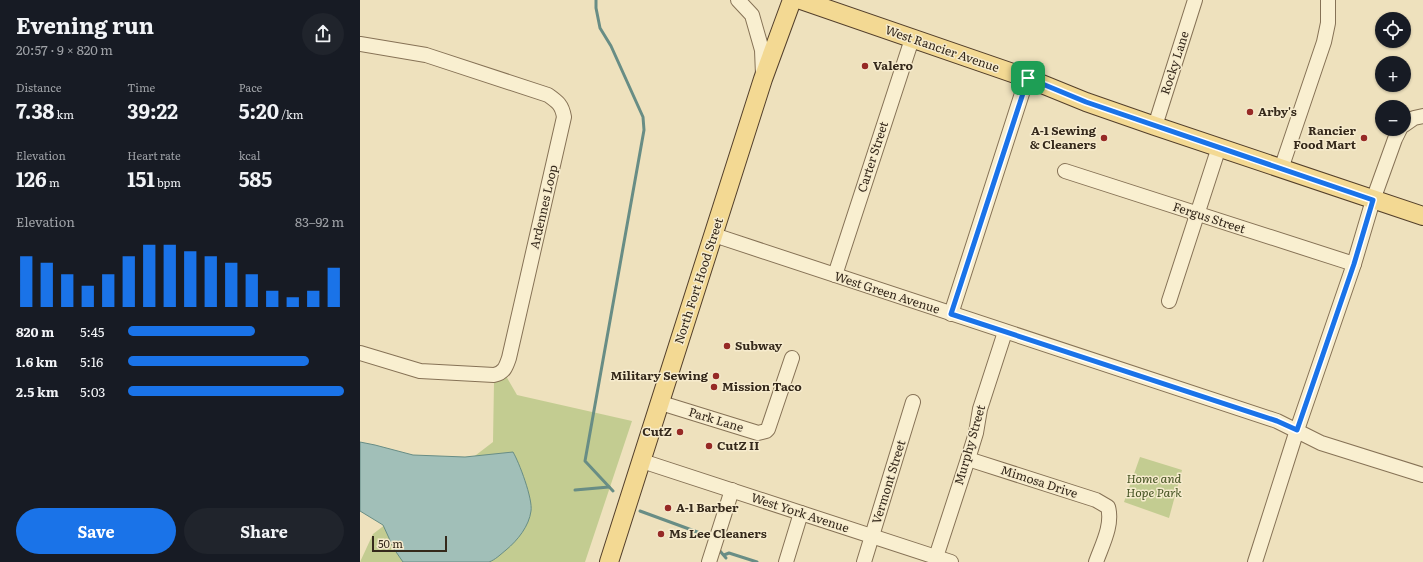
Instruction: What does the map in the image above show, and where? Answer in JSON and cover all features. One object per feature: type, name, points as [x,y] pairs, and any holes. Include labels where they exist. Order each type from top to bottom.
[{"type":"main road","name":"North Fort Hood Street","points":[[608,562],[661,403],[763,79],[792,0]]},
{"type":"main road","name":"West Rancier Avenue","points":[[801,0],[1028,78],[1086,102],[1155,126],[1423,216]]},
{"type":"street","points":[[738,0],[752,15],[756,26],[762,50],[763,79]]},
{"type":"street","name":"Rocky Lane","points":[[1155,126],[1195,0]]},
{"type":"street","points":[[1281,169],[1324,42],[1328,23],[1328,0]]},
{"type":"street","name":"Carter Street","points":[[835,275],[912,38]]},
{"type":"street","name":"Ardennes Loop","points":[[360,44],[426,55],[548,95],[557,101],[562,107],[564,117],[505,370],[494,375],[420,371],[360,353]]},
{"type":"street","points":[[951,314],[1028,78]]},
{"type":"street","points":[[1411,120],[1423,116]]},
{"type":"street","points":[[1255,562],[1297,430],[1354,264],[1373,200],[1396,136]]},
{"type":"street","points":[[1169,302],[1219,147]]},
{"type":"street","name":"Fergus Street","points":[[1065,171],[1354,264]]},
{"type":"street","name":"West Green Avenue","points":[[714,235],[1277,421],[1321,443],[1423,475]]},
{"type":"street","name":"Murphy Street","points":[[942,560],[976,432],[980,409],[1004,332]]},
{"type":"street","name":"Park Lane","points":[[661,403],[753,432],[762,432],[768,429],[792,358]]},
{"type":"street","name":"Vermont Street","points":[[864,562],[913,402]]},
{"type":"street","name":"Mimosa Drive","points":[[968,458],[1096,500],[1108,507],[1110,514],[1108,525],[1096,562]]},
{"type":"street","name":"West York Avenue","points":[[642,461],[942,560]]},
{"type":"street","points":[[708,562],[732,490]]},
{"type":"street","points":[[786,562],[801,513]]},
{"type":"green space","points":[[506,376],[517,395],[632,421],[585,562],[360,562],[373,534],[493,442],[494,382]]},
{"type":"green space","name":"Home and Hope Park","points":[[1140,457],[1182,470],[1169,518],[1124,502]]},
{"type":"water","points":[[360,442],[413,455],[465,457],[513,452],[522,472],[530,498],[531,511],[528,522],[519,537],[496,558],[489,562],[403,562],[394,549],[383,525],[360,511]]},
{"type":"waterway","points":[[596,0],[600,28],[611,46],[643,117],[644,130],[585,461],[613,491]]},
{"type":"waterway","points":[[575,490],[609,487]]},
{"type":"waterway","points":[[640,511],[700,533]]},
{"type":"waterway","points":[[720,551],[726,558]]},
{"type":"waterway","points":[[724,555],[729,553],[757,562]]},
{"type":"place","name":"Valero","points":[[865,66]]},
{"type":"place","name":"Arby's","points":[[1250,112]]},
{"type":"place","name":"A-1 Sewing & Cleaners","points":[[1104,138]]},
{"type":"place","name":"Rancier Food Mart","points":[[1364,138]]},
{"type":"place","name":"Subway","points":[[727,346]]},
{"type":"place","name":"Military Sewing","points":[[716,376]]},
{"type":"place","name":"Mission Taco","points":[[714,387]]},
{"type":"place","name":"CutZ","points":[[680,432]]},
{"type":"place","name":"CutZ II","points":[[709,446]]},
{"type":"place","name":"A-1 Barber","points":[[668,508]]},
{"type":"place","name":"Ms Lee Cleaners","points":[[661,534]]},
{"type":"route","points":[[1028,78],[1086,102],[1373,200],[1354,264],[1297,430],[1277,421],[951,314],[1028,78]]}]
